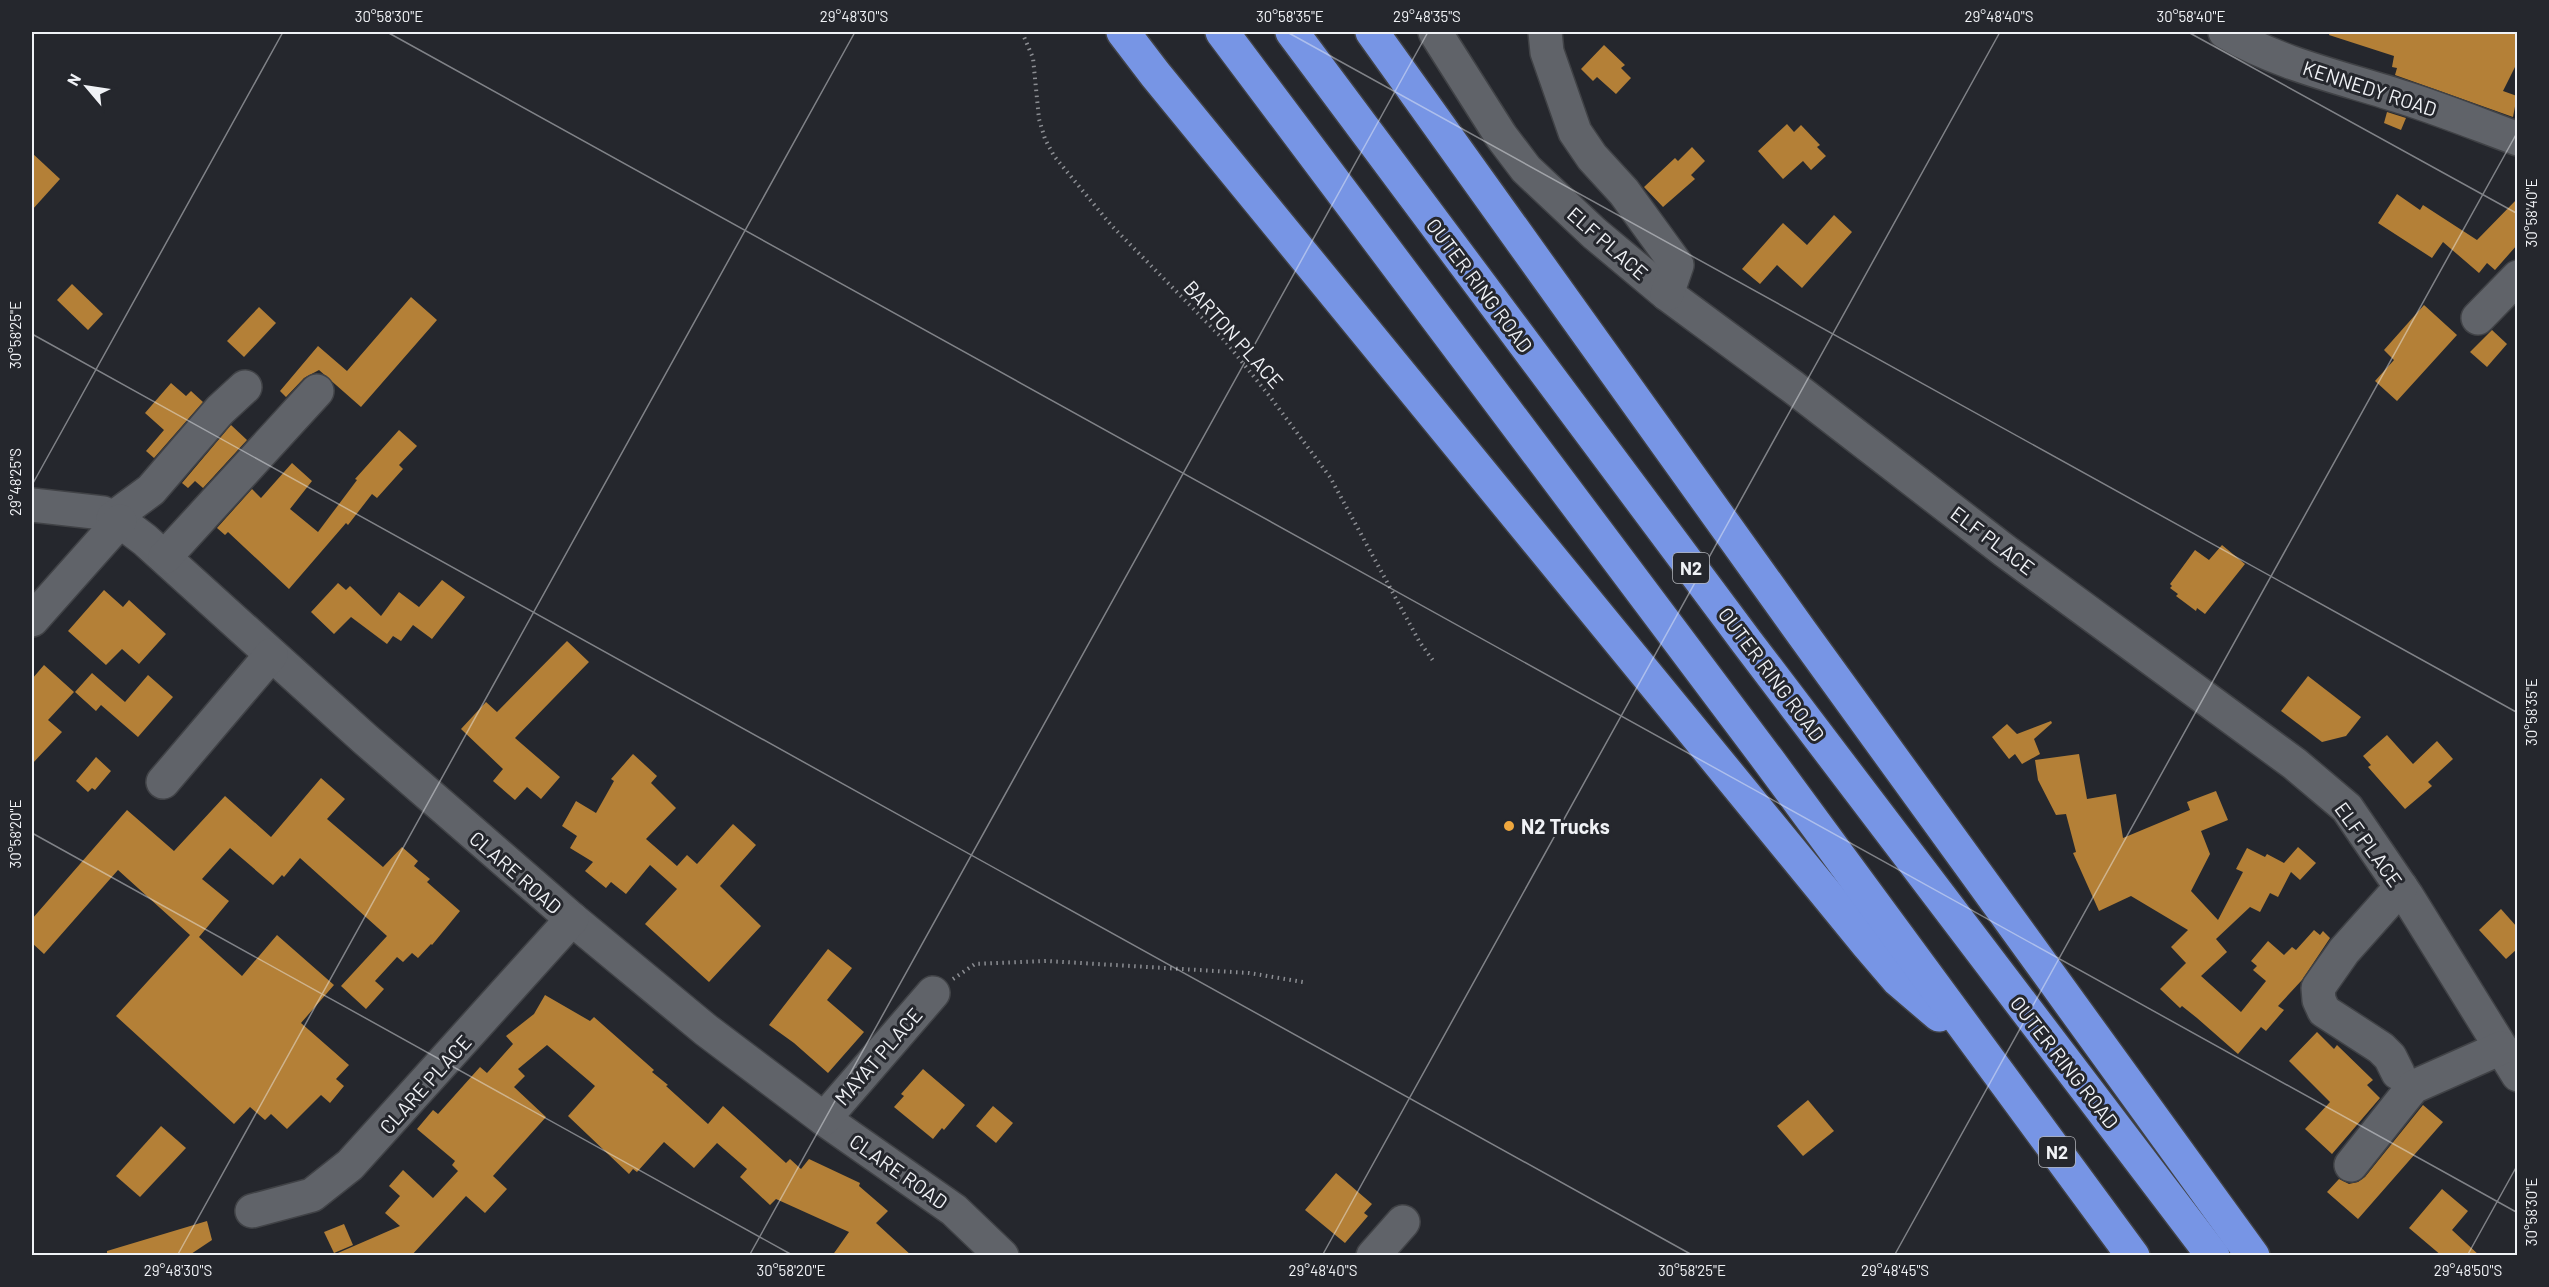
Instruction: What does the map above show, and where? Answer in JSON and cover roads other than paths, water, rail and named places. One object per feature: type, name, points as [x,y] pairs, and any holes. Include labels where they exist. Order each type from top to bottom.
[{"type":"highway","points":[[1101,32],[1155,74]]},
{"type":"highway","points":[[1123,32],[1155,74],[1898,980],[1980,1049]]},
{"type":"highway","name":"N2","points":[[1222,32],[1769,761],[2133,1256]]},
{"type":"highway","name":"OUTER RING ROAD","points":[[1292,32],[1725,613],[2213,1256]]},
{"type":"highway","points":[[1372,32],[1788,614],[2253,1256]]},
{"type":"street","name":"ELF PLACE","points":[[1435,32],[1501,136],[1526,169],[1594,233],[1667,294],[2328,790],[2347,808],[2401,887],[2509,1061]]},
{"type":"street","points":[[1545,32],[1547,52],[1575,132],[1592,157],[1624,192],[1677,265],[1667,294]]},
{"type":"street","name":"KENNEDY ROAD","points":[[2225,32],[2248,45],[2303,67],[2406,98],[2517,139]]},
{"type":"street","points":[[2478,318],[2517,277]]},
{"type":"street","points":[[32,620],[116,519],[151,490],[182,451],[245,387]]},
{"type":"street","points":[[165,557],[317,391]]},
{"type":"street","name":"CLARE ROAD","points":[[32,505],[103,513],[116,519],[165,557],[271,655],[572,919],[706,1030],[824,1119],[954,1210],[1002,1256]]},
{"type":"street","points":[[163,782],[271,655]]},
{"type":"street","points":[[2398,1073],[2390,1057],[2381,1048],[2324,1011],[2319,1000],[2318,988],[2344,951],[2401,887]]},
{"type":"street","name":"CLARE PLACE","points":[[252,1211],[312,1195],[350,1165],[572,919]]},
{"type":"street","name":"MAYAT PLACE","points":[[824,1119],[933,993]]},
{"type":"street","points":[[2351,1165],[2413,1087],[2509,1061]]},
{"type":"street","points":[[1373,1256],[1403,1222]]},
{"type":"place","name":"N2 Trucks","points":[[1509,826]]}]
